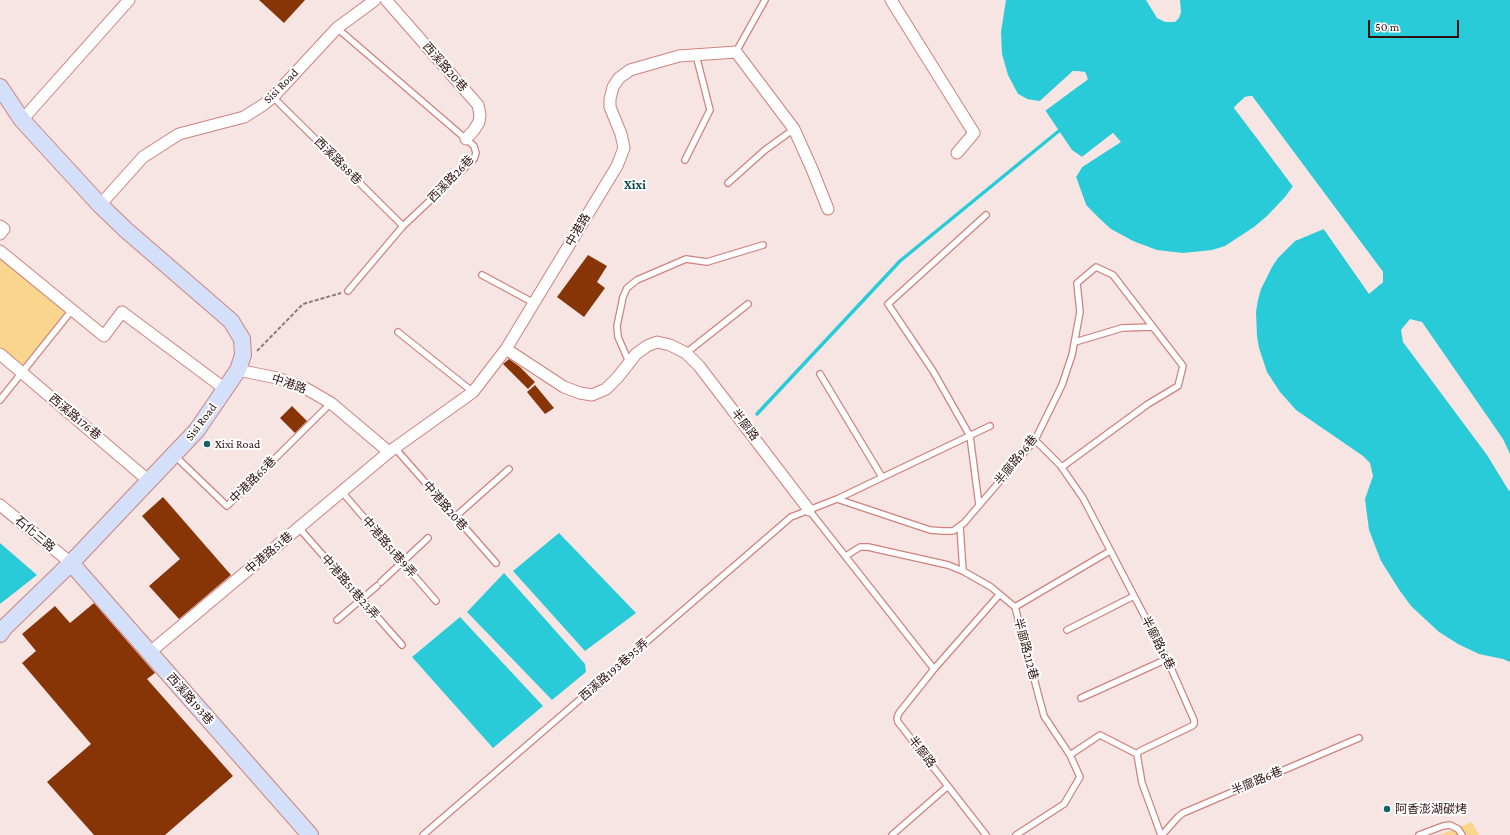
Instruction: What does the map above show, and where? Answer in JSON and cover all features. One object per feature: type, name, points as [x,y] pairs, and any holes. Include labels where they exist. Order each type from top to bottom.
[{"type":"street","points":[[22,120],[129,0]]},
{"type":"street","name":"Sisi Road","points":[[100,205],[143,157],[179,134],[244,117],[273,96],[337,28],[375,0]]},
{"type":"street","name":"西溪路20巷","points":[[386,0],[478,105],[480,115],[479,122],[466,139]]},
{"type":"street","points":[[891,0],[974,133],[957,152]]},
{"type":"street","points":[[736,52],[794,129],[828,209]]},
{"type":"street","name":"中港路","points":[[238,370],[277,378],[305,388],[331,403],[392,450],[473,392],[506,349],[617,166],[624,148],[622,134],[610,107],[610,99],[613,87],[619,78],[630,70],[679,56],[736,52]]},
{"type":"street","name":"Sisi Road","points":[[0,87],[22,120],[100,205],[126,230],[231,321],[242,339],[243,355],[238,370],[197,430],[71,564],[4,628],[0,634]]},
{"type":"street","points":[[0,250],[104,336],[122,312],[225,389]]},
{"type":"street","name":"半廍路","points":[[506,349],[564,387],[592,396],[606,389],[636,354],[647,346],[657,342],[670,345],[686,353],[699,366],[809,510]]},
{"type":"street","name":"西溪路176巷","points":[[0,354],[150,481]]},
{"type":"street","name":"中港路51巷","points":[[149,653],[392,450]]},
{"type":"street","name":"石化三路","points":[[0,505],[71,564]]},
{"type":"street","name":"西溪路193巷","points":[[71,564],[310,835]]},
{"type":"lane","points":[[736,52],[765,0]]},
{"type":"lane","name":"西溪路26巷","points":[[337,28],[474,146],[476,153],[474,159],[403,226],[348,291]]},
{"type":"lane","points":[[685,160],[710,110],[696,55]]},
{"type":"lane","name":"西溪路88巷","points":[[273,96],[403,226]]},
{"type":"lane","points":[[728,183],[765,150],[794,129]]},
{"type":"lane","points":[[979,506],[970,436],[933,371],[888,304],[986,215]]},
{"type":"lane","points":[[630,362],[618,337],[618,326],[623,298],[627,288],[637,280],[686,259],[707,262],[763,245]]},
{"type":"lane","name":"半廍路96巷","points":[[960,526],[1035,440],[1062,385],[1072,355],[1080,312],[1077,283],[1096,267],[1113,275],[1152,327]]},
{"type":"lane","points":[[482,275],[534,303]]},
{"type":"lane","points":[[686,353],[748,304]]},
{"type":"lane","points":[[0,400],[72,310]]},
{"type":"lane","points":[[1062,467],[1148,404],[1178,386],[1183,366],[1152,327],[1122,328],[1075,342]]},
{"type":"lane","points":[[398,332],[473,392]]},
{"type":"lane","points":[[820,374],[882,477]]},
{"type":"lane","name":"中港路65巷","points":[[174,455],[227,506],[331,403]]},
{"type":"lane","points":[[809,510],[837,499],[990,426]]},
{"type":"lane","name":"半廍路16巷","points":[[1035,440],[1062,467],[1083,498],[1167,659],[1194,720],[1194,724],[1140,751],[1137,754]]},
{"type":"lane","name":"中港路20巷","points":[[392,450],[496,563]]},
{"type":"lane","points":[[455,517],[509,469]]},
{"type":"lane","name":"中港路51巷9弄","points":[[342,492],[436,601]]},
{"type":"lane","points":[[837,499],[930,530],[953,530],[960,526],[963,571]]},
{"type":"lane","name":"半廍路","points":[[809,510],[934,669]]},
{"type":"lane","name":"西溪路193巷95弄","points":[[423,835],[792,517],[809,510]]},
{"type":"lane","name":"中港路51巷23弄","points":[[299,528],[402,646]]},
{"type":"lane","points":[[337,620],[379,584],[428,538]]},
{"type":"lane","name":"半廍路212巷","points":[[846,556],[860,547],[868,547],[948,565],[963,571],[991,587],[1015,607],[1044,716],[1070,755],[1080,777],[1064,804],[1016,835]]},
{"type":"lane","points":[[1015,607],[1110,551]]},
{"type":"lane","name":"半廍路","points":[[986,835],[898,722],[897,718],[899,713],[934,669],[999,595]]},
{"type":"lane","points":[[1067,630],[1134,596]]},
{"type":"lane","points":[[1081,698],[1167,659]]},
{"type":"lane","points":[[1070,755],[1100,735],[1137,754],[1142,783],[1162,835]]},
{"type":"lane","name":"半廍路6巷","points":[[1162,835],[1183,813],[1359,738]]},
{"type":"lane","points":[[892,835],[948,786]]},
{"type":"lane","points":[[1420,835],[1443,826],[1450,825],[1458,828],[1462,835]]},
{"type":"path","points":[[254,354],[303,304],[348,291]]},
{"type":"shaded area","points":[[0,255],[68,311],[22,367],[0,348]]},
{"type":"shaded area","points":[[1472,822],[1479,835],[1439,835]]},
{"type":"water","points":[[1006,0],[1146,0],[1157,18],[1165,22],[1175,22],[1179,18],[1181,12],[1180,0],[1510,0],[1510,454],[1503,439],[1422,322],[1410,319],[1401,330],[1403,342],[1487,455],[1509,491],[1510,490],[1510,662],[1479,654],[1458,644],[1439,632],[1411,606],[1381,561],[1369,530],[1365,499],[1373,476],[1370,463],[1363,456],[1296,410],[1280,392],[1267,372],[1259,348],[1257,336],[1256,312],[1258,300],[1261,289],[1272,267],[1278,258],[1295,241],[1324,229],[1369,293],[1383,282],[1383,272],[1252,96],[1245,97],[1234,108],[1293,186],[1285,197],[1254,227],[1225,246],[1212,250],[1183,253],[1157,250],[1133,241],[1111,229],[1094,214],[1086,205],[1076,177],[1082,167],[1120,142],[1113,133],[1082,157],[1072,150],[1045,110],[1087,80],[1085,72],[1073,71],[1040,101],[1031,101],[1018,94],[1008,75],[1002,54],[1001,32]]},
{"type":"water","points":[[559,533],[636,613],[585,651],[513,571]]},
{"type":"water","points":[[0,543],[37,575],[0,604]]},
{"type":"water","points":[[504,573],[585,664],[586,672],[552,700],[467,612]]},
{"type":"water","points":[[460,617],[543,706],[493,748],[412,657]]},
{"type":"pier","points":[[1073,71],[1085,72],[1088,79],[1045,111],[1071,150],[1082,157],[1113,133],[1121,142],[1082,167],[1076,177],[1086,205],[1114,233],[1101,223],[1085,206],[1074,177],[1081,165],[1118,141],[1113,136],[1081,159],[1070,152],[1043,111],[1085,79],[1083,74],[1074,73],[1041,103],[1030,103],[1020,99],[1011,86],[1012,85],[1018,94],[1026,99],[1040,101]]},
{"type":"pier","points":[[1252,96],[1383,272],[1383,282],[1369,294],[1323,228],[1325,228],[1369,291],[1381,281],[1381,272],[1251,98],[1246,99],[1237,108],[1295,185],[1294,188],[1234,107],[1245,97]]},
{"type":"building","points":[[259,0],[305,0],[284,23]]},
{"type":"building","points":[[588,255],[607,266],[597,282],[605,288],[584,317],[557,297]]},
{"type":"building","points":[[509,359],[520,367],[535,382],[528,389],[503,364]]},
{"type":"building","points":[[535,385],[554,408],[545,414],[527,392]]},
{"type":"building","points":[[292,406],[307,421],[295,433],[280,418]]},
{"type":"building","points":[[163,497],[231,575],[179,619],[149,586],[180,559],[142,516]]},
{"type":"building","points":[[94,603],[155,673],[147,679],[233,776],[165,835],[94,835],[47,782],[91,744],[22,663],[36,651],[22,634],[55,606],[70,623]]},
{"type":"waterway","points":[[757,414],[900,261],[1060,130]]},
{"type":"place","name":"Xixi Road","points":[[207,444]]},
{"type":"place","name":"阿香澎湖碳烤","points":[[1387,809]]},
{"type":"district","name":"Xixi","points":[[635,185]]}]
